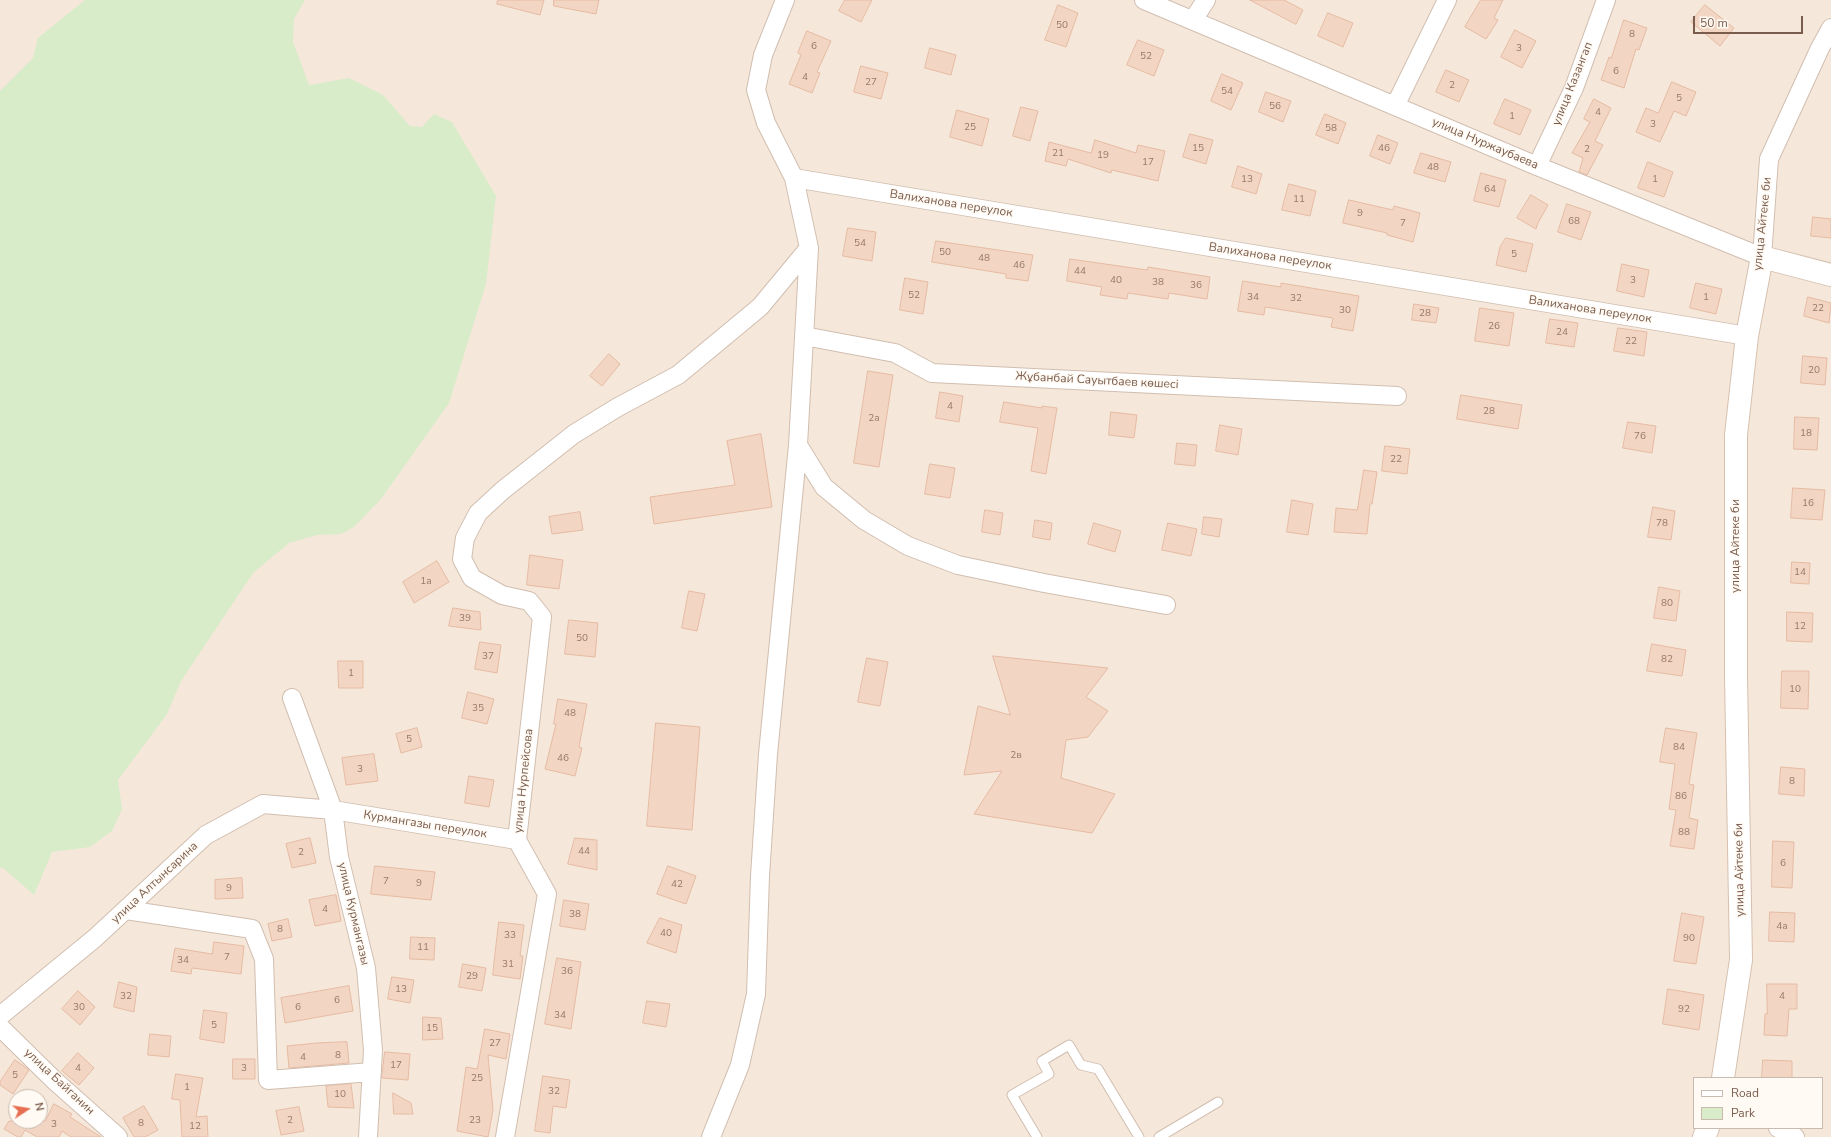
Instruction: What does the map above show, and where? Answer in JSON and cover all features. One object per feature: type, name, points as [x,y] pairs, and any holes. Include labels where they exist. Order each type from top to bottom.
[{"type":"street","points":[[711,1137],[740,1065],[756,994],[760,876],[768,754],[798,445],[808,248],[794,178],[766,123],[756,90],[763,55],[785,0]]},
{"type":"street","name":"улица Нуржаубаева","points":[[1144,0],[1537,166],[1762,257],[1831,275]]},
{"type":"street","points":[[1193,20],[1206,0]]},
{"type":"street","points":[[1395,106],[1447,0]]},
{"type":"street","name":"улица Казангап","points":[[1537,166],[1574,88],[1606,0]]},
{"type":"street","name":"улица Айтеке би","points":[[1723,1077],[1741,960],[1736,676],[1736,435],[1746,336],[1762,257],[1769,159],[1820,48],[1831,28]]},
{"type":"street","name":"Валиханова переулок","points":[[794,178],[1746,336]]},
{"type":"street","name":"улица Нурпейсова","points":[[505,1137],[547,894],[517,840],[542,617],[529,601],[502,595],[472,578],[462,559],[465,538],[478,513],[503,490],[574,434],[618,407],[678,375],[760,307],[808,248]]},
{"type":"street","name":"Жұбанбай Сауытбаев көшесі","points":[[804,336],[895,353],[932,373],[1397,396]]},
{"type":"street","points":[[798,445],[824,487],[864,520],[908,546],[958,565],[1044,583],[1166,605]]},
{"type":"street","name":"улица Курмангазы","points":[[292,698],[333,810],[339,857],[366,968],[373,1050],[368,1137]]},
{"type":"street","name":"улица Алтынсарина","points":[[0,1016],[95,938],[206,835],[263,804],[333,810]]},
{"type":"street","name":"Курмангазы переулок","points":[[333,810],[517,840]]},
{"type":"street","points":[[126,910],[252,929],[264,958],[268,1080],[372,1072]]},
{"type":"street","name":"улица Байганин","points":[[0,1027],[55,1081],[118,1137]]},
{"type":"street","points":[[1780,1129],[1795,1137]]},
{"type":"lane","points":[[1037,1137],[1012,1094],[1049,1074],[1042,1061],[1069,1045],[1081,1064],[1098,1069],[1139,1137]]},
{"type":"lane","points":[[1159,1137],[1218,1102]]},
{"type":"shaded area","points":[[0,0],[1831,0],[1831,1137],[0,1137]]},
{"type":"green space","points":[[85,0],[305,0],[294,19],[293,42],[309,85],[349,78],[383,95],[410,126],[422,127],[434,114],[452,122],[496,196],[486,284],[449,403],[381,499],[354,527],[341,534],[317,535],[289,543],[253,573],[181,681],[167,714],[118,780],[122,809],[112,831],[90,847],[52,852],[34,895],[3,868],[0,868],[0,91],[33,58],[38,38]]},
{"type":"building","points":[[498,0],[544,0],[540,15],[497,4]]},
{"type":"building","points":[[554,0],[599,0],[596,14],[554,6]]},
{"type":"building","points":[[845,0],[872,0],[861,22],[839,11]]},
{"type":"building","points":[[1250,0],[1284,0],[1303,10],[1296,24]]},
{"type":"building","points":[[1481,0],[1503,0],[1494,18],[1498,20],[1486,39],[1465,27]]},
{"type":"building","points":[[1058,5],[1078,13],[1066,47],[1045,40]]},
{"type":"building","points":[[1705,5],[1734,28],[1720,46],[1691,22]]},
{"type":"building","points":[[1328,13],[1353,23],[1343,47],[1318,36]]},
{"type":"building","points":[[1624,20],[1647,28],[1639,50],[1636,49],[1624,88],[1601,80],[1609,57],[1611,58]]},
{"type":"building","points":[[1515,30],[1536,41],[1522,68],[1501,57]]},
{"type":"building","points":[[807,31],[831,41],[817,72],[820,73],[812,93],[789,84],[801,55],[798,53]]},
{"type":"building","points":[[1138,40],[1164,50],[1154,76],[1127,65]]},
{"type":"building","points":[[930,48],[956,55],[951,75],[925,68]]},
{"type":"building","points":[[861,66],[888,73],[881,99],[854,92]]},
{"type":"building","points":[[1446,70],[1469,80],[1459,102],[1436,92]]},
{"type":"building","points":[[1222,74],[1243,83],[1231,110],[1211,101]]},
{"type":"building","points":[[1672,82],[1696,92],[1686,116],[1674,111],[1660,142],[1636,132],[1646,108],[1658,113]]},
{"type":"building","points":[[1266,92],[1291,101],[1283,122],[1259,112]]},
{"type":"building","points":[[1505,99],[1531,110],[1520,135],[1494,124]]},
{"type":"building","points":[[1594,99],[1611,108],[1595,141],[1603,145],[1587,175],[1579,172],[1583,158],[1572,153],[1590,122],[1584,119]]},
{"type":"building","points":[[1021,107],[1038,111],[1030,141],[1013,136]]},
{"type":"building","points":[[957,110],[989,119],[982,146],[950,137]]},
{"type":"building","points":[[1325,114],[1346,123],[1338,144],[1316,135]]},
{"type":"building","points":[[1190,134],[1213,140],[1206,164],[1183,157]]},
{"type":"building","points":[[1378,135],[1398,143],[1390,164],[1370,156]]},
{"type":"building","points":[[1095,140],[1136,153],[1138,145],[1165,151],[1158,181],[1112,170],[1111,173],[1068,159],[1066,166],[1045,161],[1049,142],[1091,153]]},
{"type":"building","points":[[1421,153],[1451,162],[1445,182],[1414,173]]},
{"type":"building","points":[[1648,162],[1673,172],[1664,197],[1638,188]]},
{"type":"building","points":[[1238,166],[1262,174],[1256,194],[1232,187]]},
{"type":"building","points":[[1481,173],[1506,180],[1499,207],[1474,201]]},
{"type":"building","points":[[1289,184],[1316,191],[1310,216],[1282,210]]},
{"type":"building","points":[[1531,195],[1548,205],[1536,229],[1517,218]]},
{"type":"building","points":[[1349,200],[1393,210],[1394,206],[1420,213],[1413,242],[1387,235],[1387,233],[1343,223]]},
{"type":"building","points":[[1567,204],[1591,212],[1581,240],[1558,232]]},
{"type":"building","points":[[1813,217],[1831,219],[1831,238],[1811,236]]},
{"type":"building","points":[[848,228],[876,232],[872,261],[843,256]]},
{"type":"building","points":[[1506,238],[1533,244],[1526,272],[1496,265],[1500,247]]},
{"type":"building","points":[[936,241],[1033,255],[1028,281],[1006,278],[1006,274],[932,262]]},
{"type":"building","points":[[1070,259],[1147,270],[1148,267],[1210,277],[1207,299],[1169,293],[1168,299],[1128,293],[1127,299],[1100,295],[1102,287],[1067,281]]},
{"type":"building","points":[[1622,264],[1649,270],[1644,297],[1617,291]]},
{"type":"building","points":[[905,278],[928,282],[923,314],[900,310]]},
{"type":"building","points":[[1243,281],[1281,287],[1281,283],[1359,296],[1353,331],[1331,327],[1333,318],[1265,307],[1264,315],[1238,311]]},
{"type":"building","points":[[1696,283],[1722,289],[1716,314],[1690,308]]},
{"type":"building","points":[[1808,297],[1831,303],[1829,323],[1804,316]]},
{"type":"building","points":[[1414,304],[1439,308],[1436,323],[1412,320]]},
{"type":"building","points":[[1480,308],[1514,313],[1509,346],[1475,341]]},
{"type":"building","points":[[1550,319],[1578,323],[1574,347],[1546,343]]},
{"type":"building","points":[[1618,328],[1647,332],[1644,356],[1614,351]]},
{"type":"building","points":[[609,354],[620,364],[602,386],[590,376]]},
{"type":"building","points":[[1803,356],[1827,358],[1825,385],[1801,383]]},
{"type":"building","points":[[868,371],[893,375],[879,467],[854,463]]},
{"type":"building","points":[[940,392],[963,396],[959,422],[936,418]]},
{"type":"building","points":[[1461,395],[1522,405],[1518,429],[1457,419]]},
{"type":"building","points":[[1004,402],[1042,408],[1042,406],[1057,408],[1046,474],[1031,471],[1038,428],[1000,422]]},
{"type":"building","points":[[1111,412],[1137,415],[1134,438],[1109,435]]},
{"type":"building","points":[[1795,417],[1819,418],[1817,450],[1794,449]]},
{"type":"building","points":[[1628,422],[1656,426],[1652,453],[1623,448]]},
{"type":"building","points":[[1220,425],[1242,429],[1238,455],[1216,451]]},
{"type":"building","points":[[761,434],[772,507],[654,524],[650,497],[735,485],[727,441]]},
{"type":"building","points":[[1177,443],[1197,445],[1195,466],[1175,464]]},
{"type":"building","points":[[1385,446],[1410,449],[1407,474],[1382,471]]},
{"type":"building","points":[[930,464],[955,468],[950,498],[925,494]]},
{"type":"building","points":[[1364,470],[1377,472],[1372,504],[1370,504],[1367,534],[1334,532],[1336,508],[1357,510]]},
{"type":"building","points":[[1793,488],[1825,490],[1822,520],[1791,518]]},
{"type":"building","points":[[1292,500],[1313,504],[1308,535],[1287,532]]},
{"type":"building","points":[[1653,507],[1675,511],[1671,540],[1648,537]]},
{"type":"building","points":[[985,510],[1003,513],[1000,535],[982,532]]},
{"type":"building","points":[[580,512],[583,530],[552,534],[549,517]]},
{"type":"building","points":[[1204,517],[1222,519],[1219,537],[1202,534]]},
{"type":"building","points":[[1035,520],[1052,523],[1050,540],[1033,537]]},
{"type":"building","points":[[1094,523],[1121,531],[1115,552],[1088,544]]},
{"type":"building","points":[[1168,523],[1197,529],[1191,556],[1162,550]]},
{"type":"building","points":[[530,555],[563,560],[559,589],[527,585]]},
{"type":"building","points":[[437,561],[449,582],[414,603],[403,582]]},
{"type":"building","points":[[1792,562],[1810,563],[1809,584],[1791,583]]},
{"type":"building","points":[[1659,587],[1680,591],[1676,621],[1654,618]]},
{"type":"building","points":[[689,591],[705,594],[697,631],[682,628]]},
{"type":"building","points":[[453,608],[480,612],[481,630],[449,626]]},
{"type":"building","points":[[1787,612],[1813,613],[1812,642],[1787,641]]},
{"type":"building","points":[[569,620],[598,623],[595,657],[565,654]]},
{"type":"building","points":[[480,642],[501,645],[497,673],[475,669]]},
{"type":"building","points":[[1652,644],[1686,650],[1682,676],[1647,671]]},
{"type":"building","points":[[993,656],[1108,668],[1086,697],[1108,711],[1088,737],[1066,740],[1061,778],[1115,794],[1092,833],[974,814],[1002,771],[964,775],[978,706],[1010,715]]},
{"type":"building","points":[[867,658],[888,662],[880,706],[858,702]]},
{"type":"building","points":[[338,661],[363,661],[363,688],[339,688]]},
{"type":"building","points":[[1782,671],[1809,671],[1808,709],[1781,708]]},
{"type":"building","points":[[468,692],[494,699],[487,724],[462,718]]},
{"type":"building","points":[[558,699],[587,704],[579,747],[582,748],[575,776],[545,769],[556,724],[554,724]]},
{"type":"building","points":[[656,723],[700,727],[692,830],[647,826]]},
{"type":"building","points":[[417,728],[422,747],[401,753],[396,734]]},
{"type":"building","points":[[1666,728],[1697,733],[1689,784],[1694,785],[1689,818],[1698,820],[1694,849],[1670,846],[1676,810],[1669,809],[1675,764],[1660,762]]},
{"type":"building","points":[[374,754],[378,781],[346,785],[342,758]]},
{"type":"building","points":[[1781,767],[1805,769],[1804,796],[1779,794]]},
{"type":"building","points":[[469,776],[494,780],[489,807],[465,803]]},
{"type":"building","points":[[310,838],[316,863],[292,868],[286,844]]},
{"type":"building","points":[[575,838],[597,840],[597,870],[568,864]]},
{"type":"building","points":[[1773,841],[1794,842],[1792,888],[1772,887]]},
{"type":"building","points":[[375,866],[435,872],[431,900],[371,894]]},
{"type":"building","points":[[668,866],[696,876],[686,904],[657,894]]},
{"type":"building","points":[[242,878],[243,898],[215,899],[215,880]]},
{"type":"building","points":[[336,895],[341,921],[315,926],[309,900]]},
{"type":"building","points":[[564,900],[589,904],[585,930],[560,926]]},
{"type":"building","points":[[1770,912],[1795,913],[1794,942],[1769,941]]},
{"type":"building","points":[[1682,913],[1704,917],[1696,964],[1674,961]]},
{"type":"building","points":[[660,918],[682,925],[676,953],[647,943]]},
{"type":"building","points":[[288,919],[292,937],[272,941],[268,924]]},
{"type":"building","points":[[499,922],[524,925],[520,956],[523,956],[520,979],[493,975]]},
{"type":"building","points":[[411,937],[435,938],[434,960],[410,959]]},
{"type":"building","points":[[214,942],[244,946],[241,974],[192,968],[191,974],[171,971],[175,948],[212,954]]},
{"type":"building","points":[[557,958],[581,962],[571,1029],[545,1024]]},
{"type":"building","points":[[463,964],[486,968],[482,991],[459,987]]},
{"type":"building","points":[[392,977],[414,980],[410,1003],[388,999]]},
{"type":"building","points":[[119,982],[137,987],[134,1012],[114,1007]]},
{"type":"building","points":[[1767,984],[1797,984],[1797,1009],[1789,1009],[1787,1036],[1764,1035],[1765,1014],[1767,1014]]},
{"type":"building","points":[[349,986],[353,1011],[285,1023],[281,998]]},
{"type":"building","points":[[1668,989],[1704,995],[1699,1030],[1663,1024]]},
{"type":"building","points":[[78,991],[95,1007],[80,1025],[62,1009]]},
{"type":"building","points":[[647,1001],[670,1004],[666,1027],[643,1023]]},
{"type":"building","points":[[204,1010],[227,1013],[224,1043],[200,1039]]},
{"type":"building","points":[[423,1017],[441,1018],[443,1039],[423,1040]]},
{"type":"building","points":[[485,1029],[510,1034],[506,1059],[488,1055],[493,1110],[488,1137],[457,1131],[466,1067],[477,1069]]},
{"type":"building","points":[[150,1034],[171,1036],[169,1057],[148,1055]]},
{"type":"building","points":[[347,1042],[349,1063],[289,1068],[287,1046]]},
{"type":"building","points":[[385,1052],[410,1054],[408,1080],[382,1078]]},
{"type":"building","points":[[78,1053],[94,1068],[79,1085],[62,1071]]},
{"type":"building","points":[[233,1059],[255,1059],[255,1079],[233,1079]]},
{"type":"building","points":[[15,1060],[29,1070],[16,1089],[8,1089],[8,1091],[0,1085],[0,1082]]},
{"type":"building","points":[[1763,1060],[1792,1061],[1792,1077],[1762,1077]]},
{"type":"building","points":[[176,1074],[203,1078],[196,1117],[207,1116],[208,1137],[182,1137],[180,1100],[172,1099]]},
{"type":"building","points":[[543,1076],[570,1080],[566,1108],[553,1106],[550,1133],[535,1131]]},
{"type":"building","points":[[351,1084],[354,1108],[328,1107],[326,1086]]},
{"type":"building","points":[[393,1093],[411,1103],[413,1114],[394,1114]]},
{"type":"building","points":[[54,1104],[72,1114],[70,1117],[101,1137],[71,1137],[62,1131],[59,1137],[37,1137],[25,1130],[21,1137],[18,1137],[4,1129],[8,1123],[8,1129],[48,1129],[48,1115]]},
{"type":"building","points":[[144,1106],[158,1130],[145,1137],[134,1137],[123,1118]]},
{"type":"building","points":[[299,1107],[304,1131],[281,1135],[276,1111]]}]
